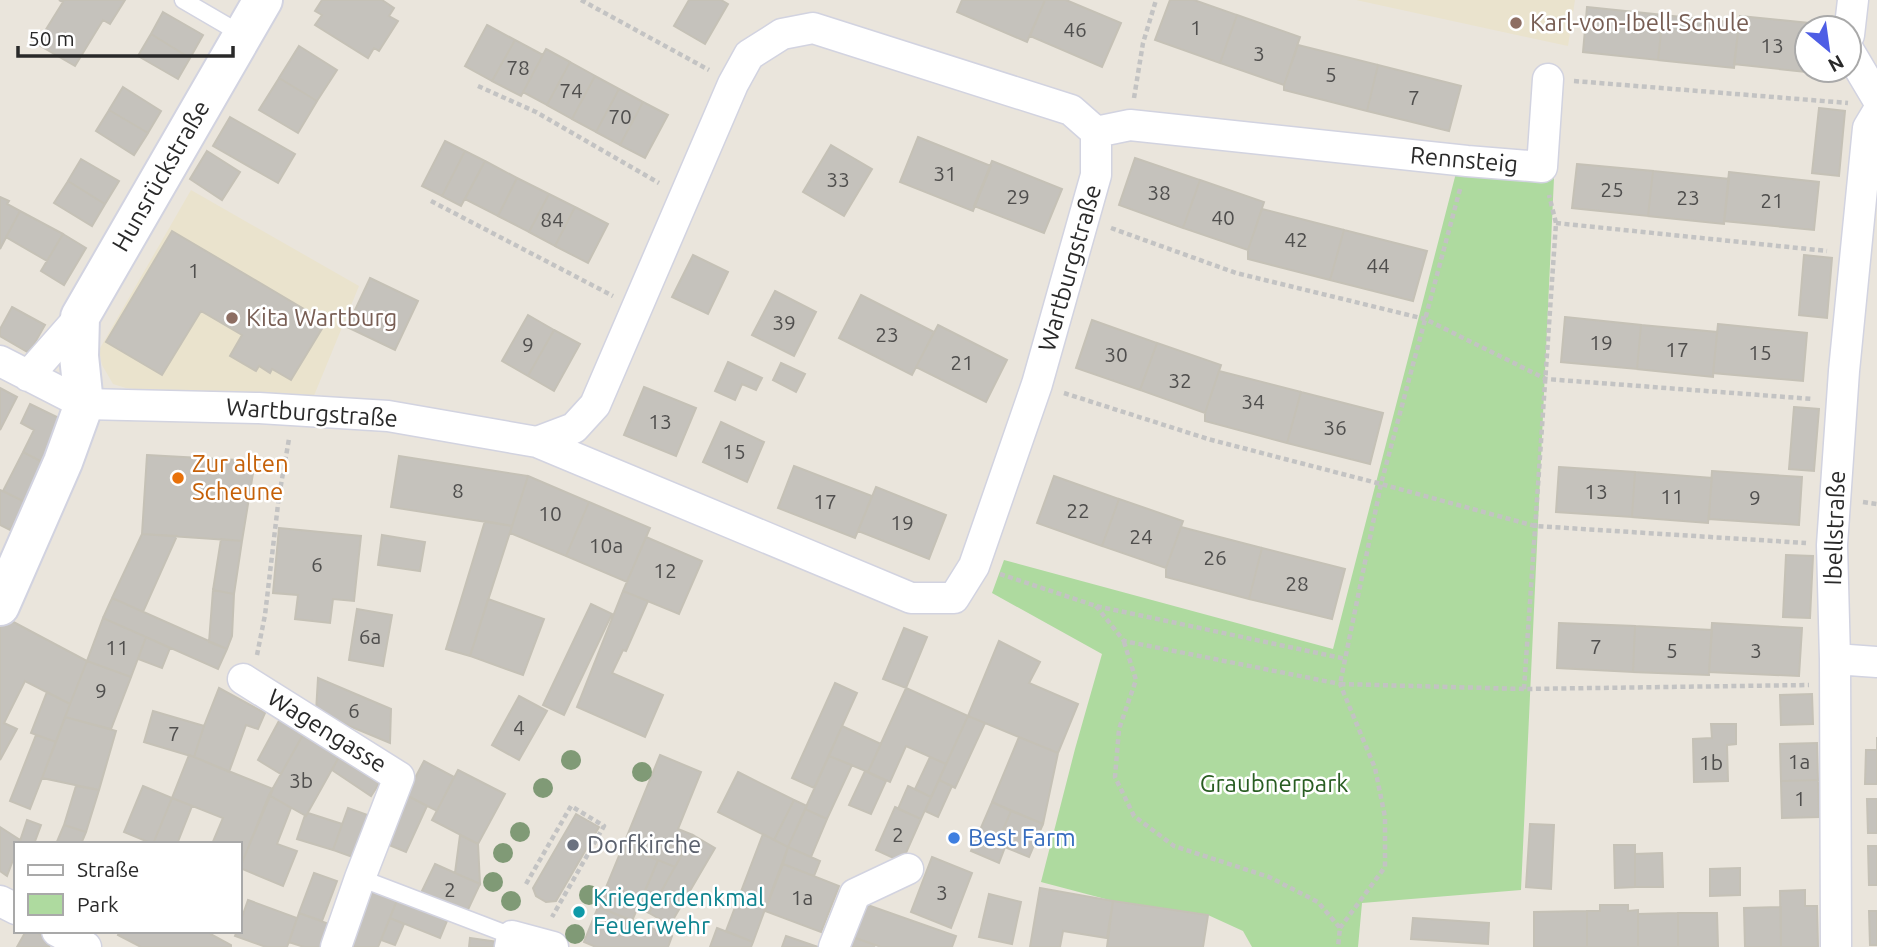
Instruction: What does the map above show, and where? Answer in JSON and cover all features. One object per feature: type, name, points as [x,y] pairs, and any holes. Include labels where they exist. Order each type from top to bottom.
[{"type":"street","name":"Hunsrückstraße","points":[[28,376],[80,317],[263,0]]},
{"type":"street","points":[[537,442],[574,428],[594,405],[733,83],[749,55],[782,34],[813,28],[1071,110],[1096,132]]},
{"type":"street","name":"Rennsteig","points":[[1096,132],[1130,125],[1542,167],[1548,79]]},
{"type":"street","points":[[1861,84],[1868,104]]},
{"type":"street","name":"Ibellstraße","points":[[1836,947],[1832,545],[1868,104]]},
{"type":"street","name":"Wartburgstraße","points":[[84,404],[259,408],[388,416],[537,442],[911,598],[954,598],[974,566],[1037,384],[1097,175],[1096,132]]},
{"type":"street","name":"Hunsrückstraße","points":[[0,606],[63,462],[84,404],[79,356],[80,317]]},
{"type":"street","points":[[0,361],[84,404]]},
{"type":"street","points":[[1835,672],[1877,662]]},
{"type":"street","name":"Wagengasse","points":[[243,679],[399,777],[336,947]]},
{"type":"street","points":[[834,947],[855,894],[908,869]]},
{"type":"street","points":[[61,933],[86,947]]},
{"type":"lane","points":[[183,0],[243,35]]},
{"type":"lane","points":[[360,878],[528,943]]},
{"type":"path","points":[[581,0],[733,83]]},
{"type":"path","points":[[1130,125],[1143,43],[1156,0]]},
{"type":"path","points":[[1548,79],[1868,104]]},
{"type":"path","points":[[478,86],[536,112],[684,198]]},
{"type":"path","points":[[1338,947],[1340,928],[1385,867],[1385,817],[1375,768],[1340,684],[1381,484],[1467,161]]},
{"type":"path","points":[[1524,689],[1556,223],[1542,167]]},
{"type":"path","points":[[431,201],[636,308]]},
{"type":"path","points":[[1084,219],[1236,273],[1425,319],[1546,379],[1842,401]]},
{"type":"path","points":[[1556,223],[1857,254]]},
{"type":"path","points":[[1037,384],[1208,439],[1535,526],[1832,545]]},
{"type":"path","points":[[243,679],[256,659],[265,615],[279,496],[294,410]]},
{"type":"path","points":[[974,566],[1096,606],[1346,659]]},
{"type":"path","points":[[1096,606],[1124,641],[1136,680],[1119,729],[1115,777],[1134,816],[1174,846],[1269,877],[1318,902],[1340,928]]},
{"type":"path","points":[[1124,641],[1340,684],[1524,689],[1835,672]]},
{"type":"path","points":[[527,884],[571,806],[604,826],[528,943]]},
{"type":"shaded area","name":"Karl-von-Ibell-Schule","points":[[1356,0],[1575,0],[1568,46]]},
{"type":"shaded area","name":"Kita Wartburg","points":[[191,190],[359,286],[313,398],[169,393],[113,384],[102,365],[99,350]]},
{"type":"green space","name":"Graubnerpark","points":[[1456,173],[1554,178],[1521,890],[1362,903],[1358,947],[1252,947],[1243,931],[1208,915],[1113,901],[1041,882],[1102,654],[992,593],[1004,560],[1333,649]]},
{"type":"building","points":[[59,0],[125,0],[110,24],[103,20],[75,66],[37,44],[63,2]]},
{"type":"building","points":[[322,0],[382,0],[394,8],[389,16],[398,21],[379,51],[374,48],[368,58],[315,25],[322,15],[315,11]]},
{"type":"building","points":[[689,0],[721,0],[728,4],[705,44],[674,26]]},
{"type":"building","points":[[962,0],[1045,0],[1027,42],[957,12]]},
{"type":"building","points":[[1045,0],[1066,0],[1121,23],[1102,67],[1030,36]]},
{"type":"building","points":[[1170,0],[1194,0],[1237,15],[1220,63],[1155,40]]},
{"type":"building","points":[[1587,7],[1663,15],[1658,60],[1583,52]]},
{"type":"building","points":[[163,12],[203,35],[190,58],[151,34]]},
{"type":"building","points":[[1237,15],[1300,37],[1284,85],[1220,63]]},
{"type":"building","points":[[1663,15],[1739,23],[1734,68],[1658,60]]},
{"type":"building","points":[[1740,16],[1793,21],[1793,71],[1734,64]]},
{"type":"building","points":[[487,25],[515,40],[492,81],[465,66]]},
{"type":"building","points":[[151,34],[190,58],[178,79],[138,56]]},
{"type":"building","points":[[515,40],[543,55],[521,96],[492,81]]},
{"type":"building","points":[[1298,45],[1378,65],[1367,111],[1284,90]]},
{"type":"building","points":[[299,46],[337,70],[317,101],[279,78]]},
{"type":"building","points":[[546,49],[570,62],[547,105],[523,92]]},
{"type":"building","points":[[570,62],[595,76],[572,119],[547,105]]},
{"type":"building","points":[[1378,65],[1461,86],[1449,131],[1367,111]]},
{"type":"building","points":[[595,76],[619,89],[596,132],[572,119]]},
{"type":"building","points":[[279,78],[317,101],[298,133],[259,110]]},
{"type":"building","points":[[123,87],[161,111],[148,133],[109,110]]},
{"type":"building","points":[[619,89],[643,102],[620,145],[596,132]]},
{"type":"building","points":[[643,102],[668,115],[645,158],[620,145]]},
{"type":"building","points":[[1819,108],[1845,111],[1839,176],[1812,173]]},
{"type":"building","points":[[109,110],[148,133],[134,155],[96,131]]},
{"type":"building","points":[[230,117],[295,154],[278,183],[213,146]]},
{"type":"building","points":[[918,137],[991,166],[973,211],[900,182]]},
{"type":"building","points":[[445,141],[465,151],[442,196],[422,186]]},
{"type":"building","points":[[831,145],[872,169],[844,216],[803,192]]},
{"type":"building","points":[[207,151],[240,172],[222,200],[190,179]]},
{"type":"building","points":[[465,151],[485,161],[461,206],[442,196]]},
{"type":"building","points":[[1135,158],[1200,180],[1183,228],[1119,205]]},
{"type":"building","points":[[81,159],[119,181],[105,204],[68,181]]},
{"type":"building","points":[[485,161],[517,178],[498,216],[465,199]]},
{"type":"building","points":[[992,161],[1062,189],[1044,233],[974,206]]},
{"type":"building","points":[[1577,164],[1653,171],[1648,216],[1572,208]]},
{"type":"building","points":[[1653,171],[1729,179],[1724,224],[1648,216]]},
{"type":"building","points":[[1729,172],[1819,182],[1814,230],[1724,221]]},
{"type":"building","points":[[517,178],[549,194],[529,232],[498,216]]},
{"type":"building","points":[[1200,180],[1264,202],[1248,250],[1183,228]]},
{"type":"building","points":[[68,181],[105,204],[92,226],[54,203]]},
{"type":"building","points":[[549,194],[575,207],[555,246],[529,232]]},
{"type":"building","points":[[0,197],[20,211],[0,249]]},
{"type":"building","points":[[575,207],[608,224],[588,263],[555,246]]},
{"type":"building","points":[[1262,209],[1344,230],[1330,280],[1248,259],[1248,250]]},
{"type":"building","points":[[20,211],[63,234],[47,261],[6,237]]},
{"type":"building","points":[[1344,230],[1427,251],[1413,301],[1330,280]]},
{"type":"building","points":[[172,231],[326,322],[291,380],[272,369],[270,373],[259,366],[256,371],[230,356],[242,335],[201,311],[162,375],[106,342]]},
{"type":"building","points":[[63,234],[86,248],[64,285],[41,271]]},
{"type":"building","points":[[693,255],[728,272],[708,314],[672,297]]},
{"type":"building","points":[[1804,255],[1832,258],[1827,318],[1799,315]]},
{"type":"building","points":[[370,278],[418,301],[395,350],[347,327]]},
{"type":"building","points":[[775,291],[816,312],[794,356],[752,335]]},
{"type":"building","points":[[861,295],[934,332],[912,375],[839,338]]},
{"type":"building","points":[[12,307],[45,325],[29,353],[0,336],[0,329]]},
{"type":"building","points":[[528,315],[554,330],[528,376],[502,361]]},
{"type":"building","points":[[1565,317],[1641,325],[1637,369],[1561,362]]},
{"type":"building","points":[[1092,320],[1157,343],[1140,390],[1076,368]]},
{"type":"building","points":[[1718,324],[1807,333],[1803,381],[1713,373]]},
{"type":"building","points":[[938,325],[1007,360],[986,402],[916,367]]},
{"type":"building","points":[[1641,325],[1717,332],[1713,377],[1637,369]]},
{"type":"building","points":[[554,330],[580,344],[554,391],[528,376]]},
{"type":"building","points":[[1157,343],[1221,365],[1205,413],[1140,390]]},
{"type":"building","points":[[728,362],[762,378],[756,390],[742,384],[735,400],[715,391]]},
{"type":"building","points":[[781,363],[805,374],[796,392],[773,380]]},
{"type":"building","points":[[1219,371],[1301,392],[1287,443],[1205,421],[1205,413]]},
{"type":"building","points":[[644,387],[696,408],[676,456],[624,435]]},
{"type":"building","points":[[0,388],[17,397],[0,430]]},
{"type":"building","points":[[1301,392],[1383,413],[1370,464],[1287,443]]},
{"type":"building","points":[[30,404],[65,421],[44,463],[23,452],[34,430],[21,423]]},
{"type":"building","points":[[1794,407],[1819,409],[1814,471],[1789,469]]},
{"type":"building","points":[[721,422],[764,442],[747,482],[703,462]]},
{"type":"building","points":[[23,452],[44,463],[25,502],[3,491]]},
{"type":"building","points":[[147,455],[255,461],[242,541],[142,534]]},
{"type":"building","points":[[399,456],[528,476],[512,526],[391,507]]},
{"type":"building","points":[[794,466],[872,496],[855,538],[778,508]]},
{"type":"building","points":[[1559,467],[1635,472],[1632,517],[1556,512]]},
{"type":"building","points":[[1712,471],[1802,477],[1799,525],[1709,519]]},
{"type":"building","points":[[1635,472],[1712,478],[1708,523],[1632,517]]},
{"type":"building","points":[[528,476],[589,502],[566,556],[510,533]]},
{"type":"building","points":[[1054,476],[1119,499],[1102,546],[1037,523]]},
{"type":"building","points":[[876,487],[946,515],[929,559],[858,531]]},
{"type":"building","points":[[0,490],[25,502],[10,530],[0,525]]},
{"type":"building","points":[[1119,499],[1183,521],[1166,568],[1102,546]]},
{"type":"building","points":[[589,502],[650,528],[627,582],[566,556]]},
{"type":"building","points":[[485,521],[512,526],[470,656],[446,649]]},
{"type":"building","points":[[1181,527],[1262,548],[1249,599],[1166,577],[1166,568]]},
{"type":"building","points":[[279,528],[361,536],[354,601],[333,599],[330,623],[295,619],[298,595],[273,593]]},
{"type":"building","points":[[142,534],[177,536],[143,612],[112,598]]},
{"type":"building","points":[[382,535],[425,542],[420,571],[378,565]]},
{"type":"building","points":[[646,537],[702,561],[679,614],[623,591]]},
{"type":"building","points":[[221,539],[242,541],[234,594],[213,590]]},
{"type":"building","points":[[1262,548],[1345,569],[1332,619],[1249,599]]},
{"type":"building","points":[[1786,555],[1813,556],[1810,618],[1783,617]]},
{"type":"building","points":[[213,590],[234,594],[232,636],[227,649],[209,642]]},
{"type":"building","points":[[623,591],[648,601],[626,651],[623,650],[612,673],[663,695],[645,737],[577,707]]},
{"type":"building","points":[[112,598],[227,649],[218,669],[103,618]]},
{"type":"building","points":[[488,599],[544,619],[523,675],[470,656]]},
{"type":"building","points":[[591,604],[612,614],[564,715],[543,705]]},
{"type":"building","points":[[357,609],[392,615],[383,666],[349,660]]},
{"type":"building","points":[[4,617],[87,661],[70,704],[25,681],[4,723],[17,729],[0,760],[0,626]]},
{"type":"building","points":[[103,618],[146,637],[131,677],[87,661]]},
{"type":"building","points":[[1559,623],[1635,626],[1633,672],[1557,668]]},
{"type":"building","points":[[1712,623],[1802,628],[1799,676],[1709,672]]},
{"type":"building","points":[[1635,626],[1712,630],[1709,675],[1633,672]]},
{"type":"building","points":[[904,628],[927,637],[906,688],[883,679]]},
{"type":"building","points":[[146,637],[170,648],[162,668],[138,659]]},
{"type":"building","points":[[999,641],[1040,662],[1029,683],[1078,704],[1058,753],[968,716]]},
{"type":"building","points":[[87,661],[131,677],[111,729],[65,717]]},
{"type":"building","points":[[318,678],[391,709],[390,743],[316,712]]},
{"type":"building","points":[[835,683],[857,693],[814,788],[792,778]]},
{"type":"building","points":[[219,688],[265,713],[258,729],[246,725],[229,772],[194,757]]},
{"type":"building","points":[[906,688],[968,716],[946,764],[906,746],[890,782],[868,772]]},
{"type":"building","points":[[47,692],[70,704],[56,742],[31,733]]},
{"type":"building","points":[[1812,694],[1813,724],[1781,725],[1780,695]]},
{"type":"building","points":[[519,696],[547,711],[519,760],[492,745]]},
{"type":"building","points":[[153,711],[204,726],[194,757],[144,742]]},
{"type":"building","points":[[968,716],[985,723],[955,788],[939,780]]},
{"type":"building","points":[[65,717],[116,731],[99,790],[42,778]]},
{"type":"building","points":[[280,719],[304,733],[281,774],[258,760]]},
{"type":"building","points":[[1711,724],[1736,724],[1736,744],[1727,745],[1728,781],[1694,782],[1693,739],[1712,738]]},
{"type":"building","points":[[842,726],[881,744],[868,772],[829,756]]},
{"type":"building","points":[[304,733],[340,755],[306,816],[269,795]]},
{"type":"building","points":[[36,735],[56,742],[30,809],[10,801]]},
{"type":"building","points":[[1019,737],[1058,753],[1043,824],[992,802]]},
{"type":"building","points":[[1817,743],[1818,780],[1781,781],[1780,744]]},
{"type":"building","points":[[1866,750],[1877,750],[1877,784],[1865,784]]},
{"type":"building","points":[[189,755],[273,789],[242,862],[242,842],[213,842],[223,818],[172,798]]},
{"type":"building","points":[[340,755],[380,782],[371,796],[332,770]]},
{"type":"building","points":[[660,755],[701,772],[678,829],[693,835],[675,867],[623,846]]},
{"type":"building","points":[[829,756],[852,765],[827,819],[805,809]]},
{"type":"building","points":[[930,757],[946,764],[931,797],[915,789]]},
{"type":"building","points":[[424,761],[454,777],[437,811],[406,795]]},
{"type":"building","points":[[458,770],[505,794],[478,844],[432,820]]},
{"type":"building","points":[[865,771],[886,781],[871,814],[849,805]]},
{"type":"building","points":[[738,772],[794,800],[774,840],[718,812]]},
{"type":"building","points":[[939,780],[952,786],[938,817],[925,811]]},
{"type":"building","points":[[1818,780],[1819,817],[1782,818],[1781,781]]},
{"type":"building","points":[[76,786],[99,790],[86,832],[64,825]]},
{"type":"building","points":[[143,786],[172,798],[154,842],[124,832]]},
{"type":"building","points":[[908,786],[931,797],[921,819],[898,809]]},
{"type":"building","points":[[269,795],[291,808],[277,844],[297,851],[283,886],[242,869]]},
{"type":"building","points":[[406,795],[427,806],[406,852],[384,843]]},
{"type":"building","points":[[172,798],[192,806],[178,842],[154,842]]},
{"type":"building","points":[[1867,799],[1877,799],[1877,833],[1868,833]]},
{"type":"building","points":[[794,800],[807,806],[788,847],[774,840]]},
{"type":"building","points":[[992,802],[1011,811],[997,844],[1005,847],[999,863],[971,851]]},
{"type":"building","points":[[895,807],[921,819],[902,862],[876,850]]},
{"type":"building","points":[[348,808],[373,817],[358,859],[333,850]]},
{"type":"building","points":[[805,809],[827,819],[811,857],[788,847]]},
{"type":"building","points":[[1011,811],[1043,824],[1029,857],[997,844]]},
{"type":"building","points":[[308,813],[342,824],[333,850],[297,839]]},
{"type":"building","name":"Dorfkirche","points":[[576,814],[599,827],[556,901],[546,902],[536,896],[533,888]]},
{"type":"building","points":[[27,820],[41,825],[35,842],[20,842]]},
{"type":"building","points":[[1530,824],[1554,825],[1551,889],[1526,887]]},
{"type":"building","points":[[64,825],[86,832],[82,842],[57,842]]},
{"type":"building","points":[[0,827],[20,840],[14,842],[14,857],[7,876],[0,871]]},
{"type":"building","points":[[763,834],[788,847],[753,942],[726,931]]},
{"type":"building","points":[[460,835],[478,844],[480,884],[455,873]]},
{"type":"building","points":[[693,835],[715,848],[670,925],[649,913]]},
{"type":"building","points":[[1614,845],[1635,845],[1635,887],[1615,888]]},
{"type":"building","points":[[623,846],[658,860],[632,921],[598,907]]},
{"type":"building","points":[[1868,846],[1877,846],[1877,885],[1869,885]]},
{"type":"building","points":[[788,847],[820,861],[814,876],[783,864]]},
{"type":"building","points":[[1662,853],[1663,887],[1635,887],[1635,854]]},
{"type":"building","points":[[932,857],[972,873],[951,928],[911,912]]},
{"type":"building","points":[[658,860],[675,867],[649,913],[638,908]]},
{"type":"building","points":[[435,864],[480,884],[465,916],[420,895]]},
{"type":"building","points":[[783,864],[839,886],[821,932],[765,911]]},
{"type":"building","points":[[1740,868],[1740,895],[1710,896],[1710,869]]},
{"type":"building","points":[[314,873],[337,881],[322,921],[299,913]]},
{"type":"building","points":[[367,883],[399,895],[378,947],[341,947]]},
{"type":"building","points":[[1040,888],[1113,901],[1107,938],[1063,931],[1060,947],[1030,947]]},
{"type":"building","points":[[1805,890],[1805,906],[1817,906],[1818,947],[1781,947],[1780,891]]},
{"type":"building","points":[[989,894],[1021,902],[1012,944],[979,937]]},
{"type":"building","points":[[399,895],[449,916],[440,938],[390,918]]},
{"type":"building","points":[[248,900],[297,918],[287,947],[266,947],[235,936],[236,933],[242,933],[242,917]]},
{"type":"building","points":[[1113,901],[1208,915],[1203,947],[1107,947]]},
{"type":"building","points":[[859,902],[956,936],[952,947],[881,947],[847,935]]},
{"type":"building","points":[[1600,905],[1628,905],[1628,911],[1638,910],[1638,947],[1587,947],[1587,911],[1600,911]]},
{"type":"building","points":[[598,907],[672,936],[668,947],[596,947],[584,942]]},
{"type":"building","points":[[1781,907],[1781,947],[1745,947],[1744,908]]},
{"type":"building","points":[[1587,911],[1587,947],[1534,947],[1534,912]]},
{"type":"building","points":[[1869,911],[1877,911],[1877,945],[1870,945]]},
{"type":"building","points":[[299,913],[329,924],[320,947],[304,947],[289,942]]},
{"type":"building","points":[[1678,913],[1678,947],[1638,947],[1638,914]]},
{"type":"building","points":[[1678,913],[1717,913],[1718,947],[1678,947]]},
{"type":"building","points":[[390,918],[404,924],[395,945],[381,940]]},
{"type":"building","points":[[1413,918],[1489,923],[1488,944],[1411,939]]},
{"type":"building","points":[[717,928],[753,942],[751,947],[710,947]]},
{"type":"building","points":[[25,933],[37,933],[52,942],[49,947],[17,947]]},
{"type":"building","points":[[209,933],[231,947],[141,947],[118,935]]},
{"type":"building","points":[[847,935],[875,945],[843,947]]},
{"type":"building","points":[[786,936],[818,947],[782,947]]},
{"type":"building","points":[[470,938],[499,942],[498,947],[469,947]]},
{"type":"place","name":"Karl-von-Ibell-Schule","points":[[1516,23]]},
{"type":"place","name":"Kita Wartburg","points":[[232,318]]},
{"type":"place","name":"Zur alten Scheune","points":[[178,478]]},
{"type":"place","name":"Best Farm","points":[[954,838]]},
{"type":"place","name":"Dorfkirche","points":[[573,845]]},
{"type":"place","name":"Kriegerdenkmal Feuerwehr","points":[[579,912]]}]
